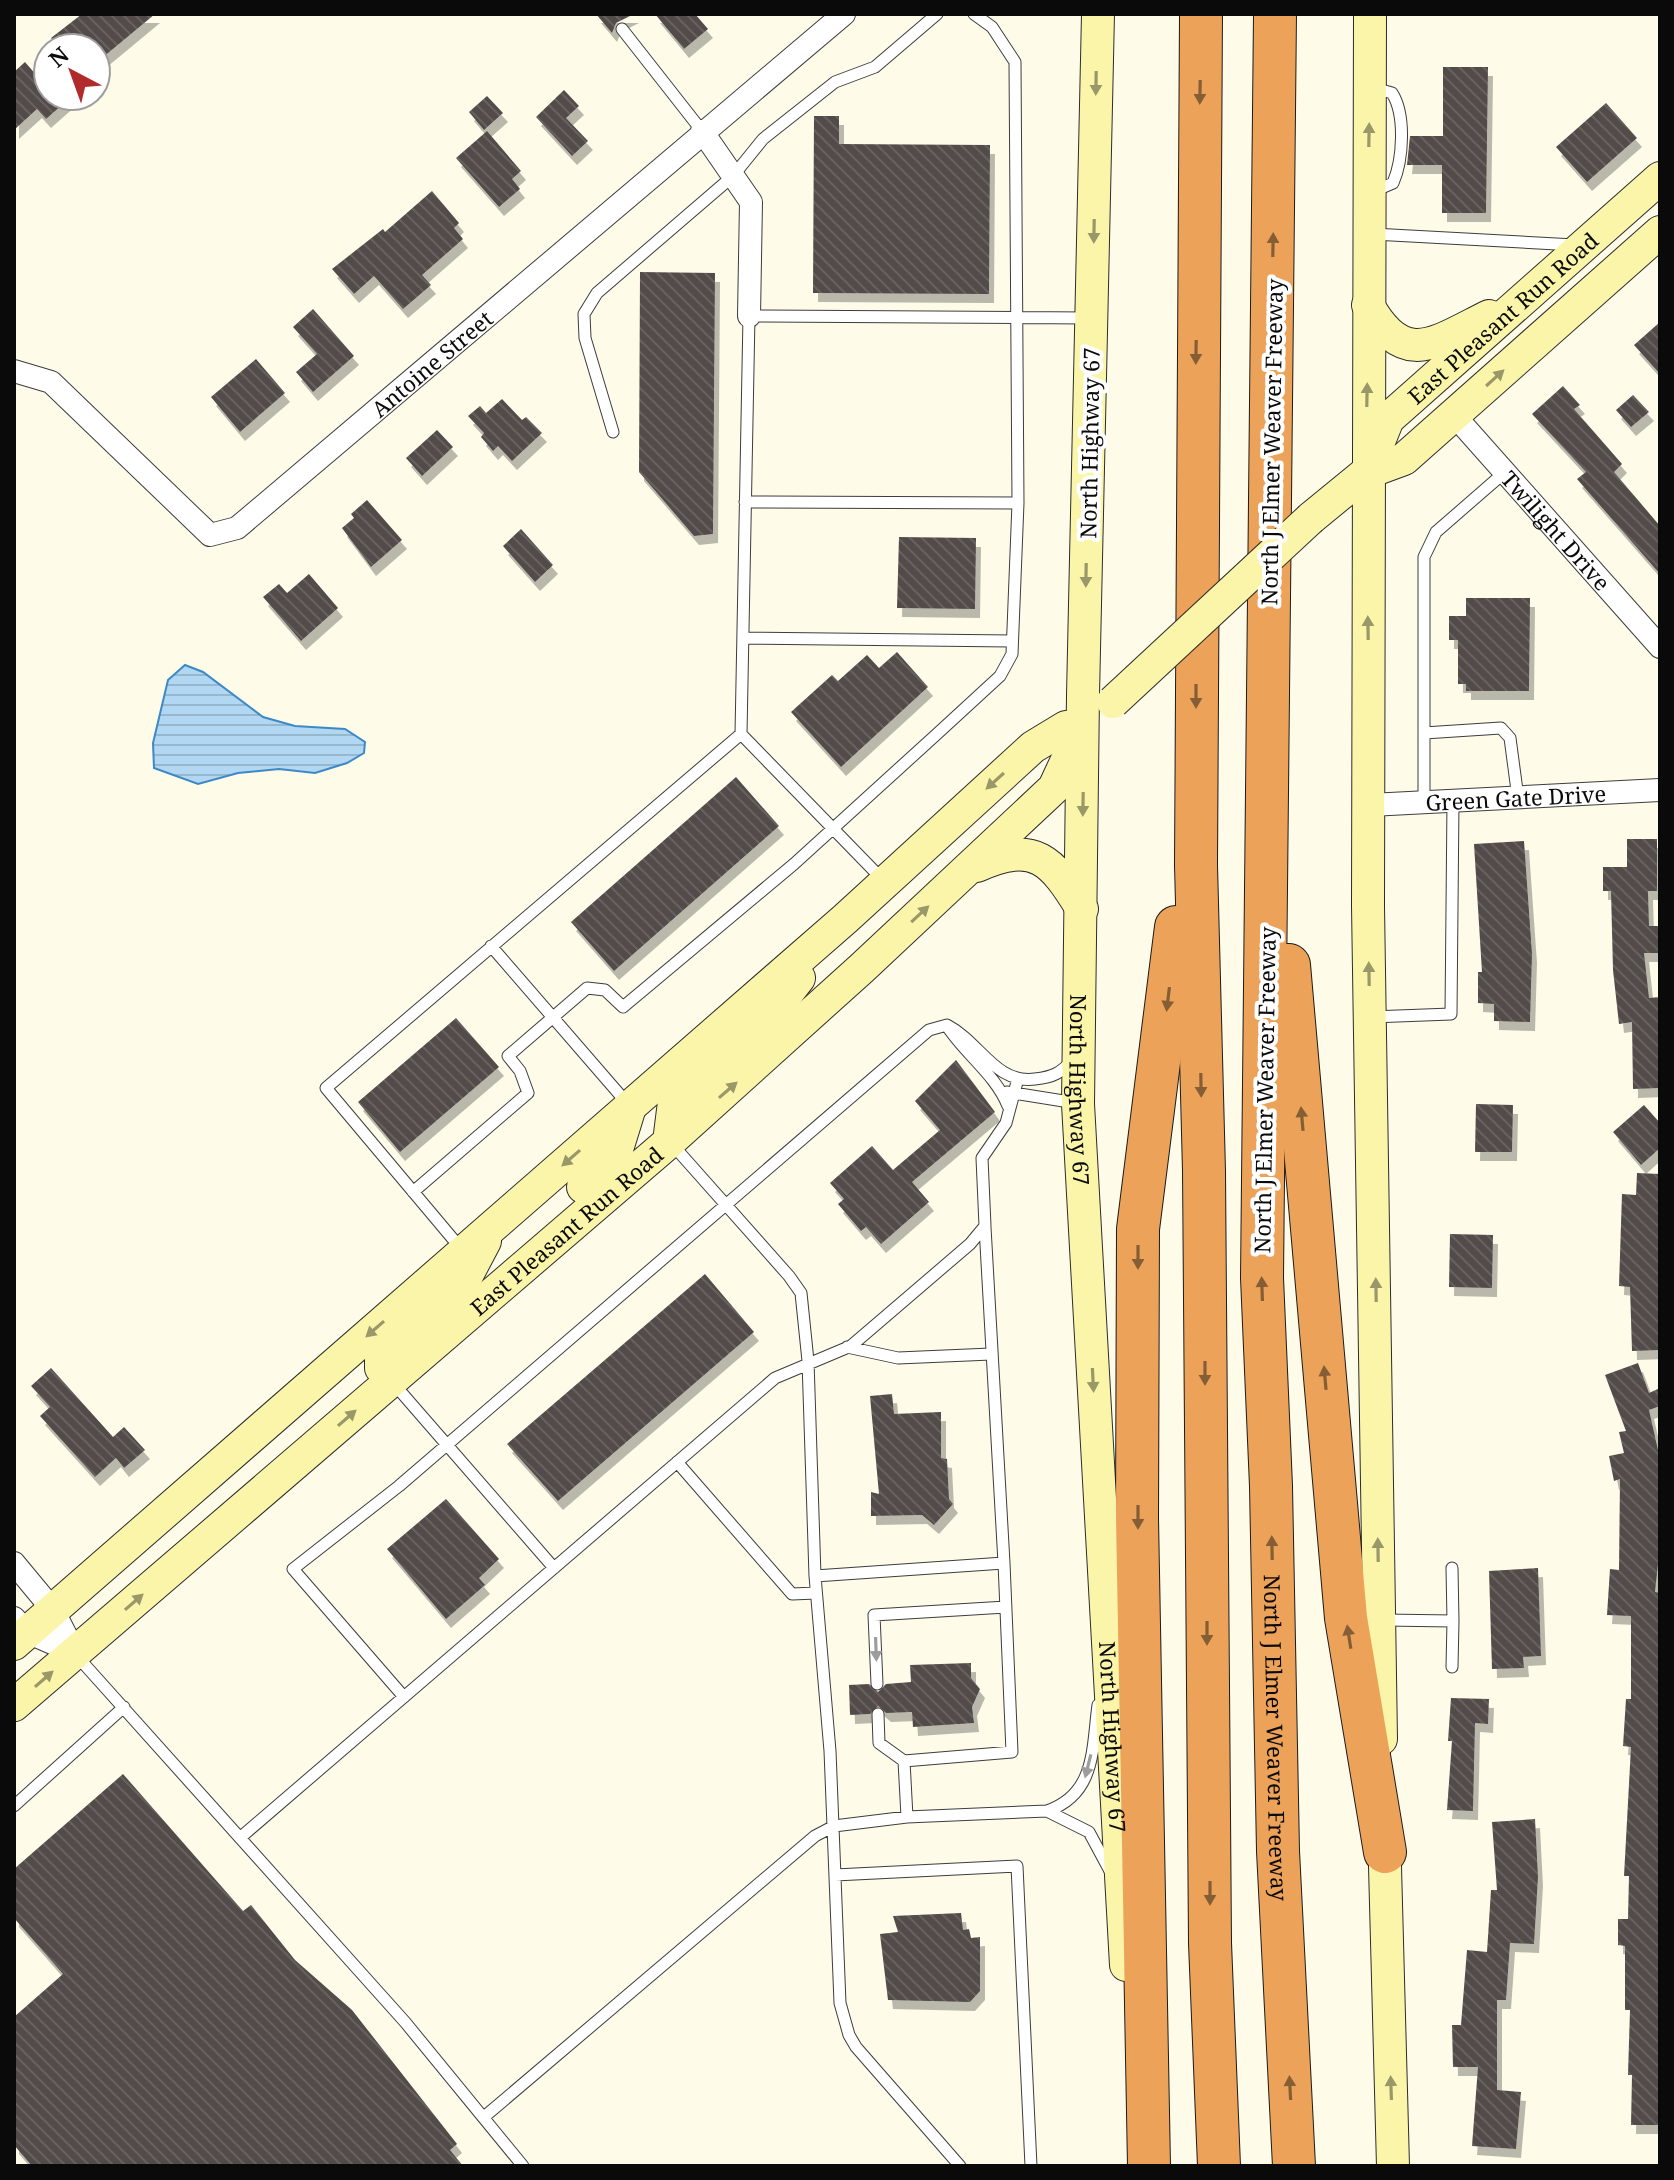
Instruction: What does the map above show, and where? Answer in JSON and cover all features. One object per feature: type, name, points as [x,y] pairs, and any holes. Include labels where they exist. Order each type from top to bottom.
[{"type":"highway","points":[[1201,14],[1196,755],[1204,1171],[1210,1943],[1219,2166]]},
{"type":"highway","name":"North J Elmer Weaver Freeway","points":[[1275,14],[1262,1278],[1271,1486],[1278,1851],[1294,2166]]},
{"type":"highway","points":[[1268,701],[1346,1618],[1385,1852]]},
{"type":"highway","points":[[1149,2166],[1137,1518],[1138,1229],[1196,755]]},
{"type":"main road","name":"North Highway 67","points":[[1098,14],[1082,726],[1078,1104],[1139,2166]]},
{"type":"main road","points":[[1370,14],[1366,473],[1370,1017],[1379,1620],[1393,2166]]},
{"type":"main road","name":"East Pleasant Run Road","points":[[1366,473],[1388,419],[1660,178]]},
{"type":"main road","name":"East Pleasant Run Road","points":[[14,1705],[669,1142],[964,873],[1054,788],[1082,726],[1113,702],[1311,518],[1366,473],[1404,459],[1660,232]]},
{"type":"main road","points":[[1368,305],[1381,329],[1400,344],[1427,345],[1521,301]]},
{"type":"main road","name":"East Pleasant Run Road","points":[[18,1631],[53,1610],[845,919],[1033,747],[1066,727],[1082,726]]},
{"type":"main road","points":[[964,873],[1002,855],[1026,853],[1050,863],[1082,909]]},
{"type":"main road","points":[[669,1142],[674,1102],[765,1022],[845,919]]},
{"type":"main road","points":[[466,1317],[550,1216],[614,1159],[630,1107]]},
{"type":"main road","points":[[391,1381],[381,1368],[381,1359],[464,1281],[495,1224]]},
{"type":"street","name":"Antoine Street","points":[[14,371],[51,382],[210,535],[237,528],[702,131],[844,14]]},
{"type":"street","points":[[702,131],[751,202],[749,316]]},
{"type":"street","name":"Twilight Drive","points":[[1454,415],[1660,647]]},
{"type":"street","name":"Green Gate Drive","points":[[1370,805],[1660,790]]},
{"type":"street","points":[[14,1563],[53,1610],[75,1653]]},
{"type":"street","points":[[18,1631],[75,1653]]},
{"type":"lane","points":[[613,432],[585,338],[584,314],[597,293],[733,176],[763,139],[835,82],[875,67],[937,14]]},
{"type":"lane","points":[[413,1192],[528,1093],[520,1071],[508,1056],[587,988],[605,990],[623,1007],[833,828],[1000,676],[1012,654],[1018,503],[1015,62],[992,27],[974,14]]},
{"type":"lane","points":[[622,29],[702,131]]},
{"type":"lane","points":[[1368,233],[1584,246]]},
{"type":"lane","points":[[885,882],[741,734],[749,316],[1092,318]]},
{"type":"lane","points":[[1424,802],[1424,557],[1436,532],[1505,472]]},
{"type":"lane","points":[[745,502],[1018,503]]},
{"type":"lane","points":[[743,638],[1012,641]]},
{"type":"lane","points":[[1424,733],[1501,728],[1510,738],[1518,798]]},
{"type":"lane","points":[[463,1252],[326,1088],[741,734]]},
{"type":"lane","points":[[1370,1017],[1451,1014],[1453,801]]},
{"type":"lane","points":[[491,946],[630,1107]]},
{"type":"lane","points":[[947,1025],[958,1043],[1011,1089],[1078,1104]]},
{"type":"lane","points":[[404,1697],[293,1569],[335,1539],[447,1445],[929,1030],[947,1025],[966,1035],[1011,1089],[999,1137],[982,1158],[1012,1752],[904,1761],[879,1743],[878,1714]]},
{"type":"lane","points":[[1011,1089],[1056,1077],[1079,1054]]},
{"type":"lane","points":[[669,1142],[726,1203],[801,1293],[808,1361],[816,1593],[834,1826],[840,2003],[849,2035],[960,2166]]},
{"type":"lane","points":[[241,1837],[775,1378],[808,1361],[847,1347],[970,1244],[985,1226]]},
{"type":"lane","points":[[847,1347],[898,1358],[991,1354]]},
{"type":"lane","points":[[391,1381],[554,1568]]},
{"type":"lane","points":[[677,1462],[792,1594],[816,1593]]},
{"type":"lane","points":[[815,1576],[1004,1563]]},
{"type":"lane","points":[[1452,1568],[1452,1667]]},
{"type":"lane","points":[[877,1684],[874,1615],[1006,1607]]},
{"type":"lane","points":[[1379,1620],[1453,1621]]},
{"type":"lane","points":[[484,2117],[815,1836],[834,1826],[907,1817],[1047,1811],[1066,1805],[1080,1789],[1089,1770],[1107,1633]]},
{"type":"lane","points":[[75,1653],[241,1837],[523,2166]]},
{"type":"lane","points":[[14,1806],[124,1707]]},
{"type":"lane","points":[[904,1761],[907,1817]]},
{"type":"lane","points":[[1047,1811],[1089,1832],[1122,1892]]},
{"type":"lane","points":[[835,1875],[1017,1866],[1031,2166]]},
{"type":"water","points":[[185,665],[203,672],[263,717],[295,726],[345,729],[365,742],[364,753],[347,763],[315,773],[279,769],[238,773],[198,784],[154,768],[153,743],[168,680]]},
{"type":"building","points":[[82,14],[155,14],[112,50],[112,32],[59,32]]},
{"type":"building","points":[[596,14],[634,14],[616,23],[612,33]]},
{"type":"building","points":[[655,14],[695,14],[708,29],[684,49]]},
{"type":"building","points":[[25,62],[32,70],[34,112],[14,130],[14,72]]},
{"type":"building","points":[[1443,67],[1488,67],[1486,213],[1442,213],[1442,165],[1407,165],[1410,136],[1443,136]]},
{"type":"building","points":[[564,90],[579,106],[566,118],[588,141],[572,156],[536,117]]},
{"type":"building","points":[[487,96],[503,113],[484,130],[469,112]]},
{"type":"building","points":[[1606,103],[1637,138],[1587,182],[1556,147]]},
{"type":"building","points":[[40,112],[54,112],[46,119]]},
{"type":"building","points":[[814,116],[839,116],[839,144],[990,145],[989,294],[813,293]]},
{"type":"building","points":[[487,131],[521,171],[512,179],[520,189],[499,207],[456,158]]},
{"type":"building","points":[[432,191],[459,223],[454,228],[463,239],[422,275],[431,285],[403,309],[374,276],[354,294],[332,269],[383,229],[385,232]]},
{"type":"building","points":[[640,272],[715,273],[713,534],[694,536],[639,472]]},
{"type":"building","points":[[313,309],[354,356],[313,392],[296,372],[317,354],[293,327]]},
{"type":"building","points":[[1660,322],[1660,374],[1634,345]]},
{"type":"building","points":[[256,359],[285,393],[240,432],[211,397]]},
{"type":"building","points":[[1563,386],[1580,405],[1574,409],[1622,464],[1614,472],[1660,526],[1660,574],[1577,479],[1586,472],[1532,414]]},
{"type":"building","points":[[1633,395],[1649,412],[1631,427],[1616,410]]},
{"type":"building","points":[[502,399],[522,420],[526,417],[542,433],[512,461],[498,446],[493,451],[481,437],[484,433],[468,416],[480,406],[486,413]]},
{"type":"building","points":[[437,430],[453,447],[422,476],[406,458]]},
{"type":"building","points":[[367,500],[402,540],[371,567],[342,528],[354,518],[351,514]]},
{"type":"building","points":[[521,529],[553,565],[535,582],[503,546]]},
{"type":"building","points":[[899,537],[976,538],[975,609],[897,608]]},
{"type":"building","points":[[309,574],[338,608],[301,641],[263,597],[279,584],[287,593]]},
{"type":"building","points":[[1466,598],[1530,598],[1529,691],[1466,691],[1466,684],[1458,684],[1458,640],[1449,640],[1449,616],[1466,616]]},
{"type":"building","points":[[897,652],[928,687],[841,767],[791,712],[832,675],[838,681],[867,655],[879,668]]},
{"type":"building","points":[[736,777],[779,826],[614,971],[571,922]]},
{"type":"building","points":[[1627,839],[1657,839],[1657,891],[1648,891],[1649,926],[1658,926],[1659,953],[1644,953],[1649,998],[1660,997],[1660,1088],[1633,1089],[1632,1022],[1619,1024],[1613,970],[1611,891],[1603,891],[1603,867],[1627,867]]},
{"type":"building","points":[[1524,841],[1532,954],[1530,1022],[1494,1021],[1494,1004],[1478,1003],[1478,972],[1482,972],[1474,844]]},
{"type":"building","points":[[456,1018],[499,1067],[400,1152],[358,1102]]},
{"type":"building","points":[[956,1060],[995,1112],[912,1182],[929,1202],[881,1244],[866,1227],[861,1231],[838,1204],[844,1199],[830,1183],[872,1146],[893,1170],[940,1130],[915,1101]]},
{"type":"building","points":[[1476,1104],[1513,1105],[1512,1152],[1475,1152]]},
{"type":"building","points":[[1644,1105],[1660,1123],[1660,1148],[1641,1165],[1613,1132]]},
{"type":"building","points":[[1637,1173],[1660,1174],[1660,1350],[1632,1351],[1630,1287],[1619,1286],[1622,1194],[1636,1195]]},
{"type":"building","points":[[1450,1234],[1493,1235],[1492,1288],[1449,1287]]},
{"type":"building","points":[[705,1274],[754,1332],[558,1501],[507,1444]]},
{"type":"building","points":[[1638,1363],[1649,1393],[1660,1388],[1660,1406],[1649,1410],[1660,1459],[1660,1545],[1655,1592],[1660,1593],[1660,2125],[1631,2125],[1632,2075],[1628,2075],[1630,2010],[1625,2010],[1625,1946],[1618,1945],[1618,1919],[1628,1919],[1629,1876],[1624,1876],[1631,1747],[1623,1746],[1626,1699],[1631,1699],[1631,1616],[1607,1615],[1610,1569],[1619,1570],[1620,1479],[1614,1481],[1609,1456],[1624,1453],[1619,1432],[1626,1431],[1605,1375]]},
{"type":"building","points":[[51,1368],[113,1437],[124,1427],[145,1450],[124,1468],[116,1458],[95,1477],[40,1416],[50,1407],[31,1386]]},
{"type":"building","points":[[892,1394],[894,1414],[941,1412],[941,1458],[947,1459],[949,1499],[953,1504],[934,1525],[922,1515],[871,1516],[871,1492],[879,1494],[870,1396]]},
{"type":"building","points":[[446,1499],[499,1559],[479,1578],[485,1585],[446,1619],[387,1549]]},
{"type":"building","points":[[1538,1568],[1541,1656],[1523,1657],[1524,1668],[1492,1669],[1489,1571]]},
{"type":"building","points":[[971,1663],[971,1678],[980,1689],[972,1707],[974,1723],[913,1727],[912,1712],[886,1713],[878,1706],[870,1714],[850,1715],[849,1685],[869,1684],[878,1692],[886,1684],[911,1682],[910,1665]]},
{"type":"building","points":[[1451,1698],[1489,1699],[1488,1724],[1475,1723],[1473,1811],[1447,1810],[1452,1741],[1448,1741]]},
{"type":"building","points":[[123,1774],[243,1911],[251,1905],[295,1960],[352,2010],[457,2144],[450,2150],[463,2166],[32,2166],[14,2145],[14,2017],[63,1974],[14,1918],[14,1869]]},
{"type":"building","points":[[1535,1819],[1538,1877],[1534,1944],[1510,1943],[1506,2000],[1497,2000],[1497,2090],[1521,2092],[1516,2149],[1472,2146],[1478,2067],[1453,2067],[1452,2025],[1461,2025],[1467,1950],[1487,1952],[1491,1890],[1497,1890],[1492,1822]]},
{"type":"building","points":[[961,1913],[963,1930],[969,1929],[971,1938],[980,1937],[980,1991],[970,2002],[888,2000],[880,1934],[898,1932],[893,1916]]}]
